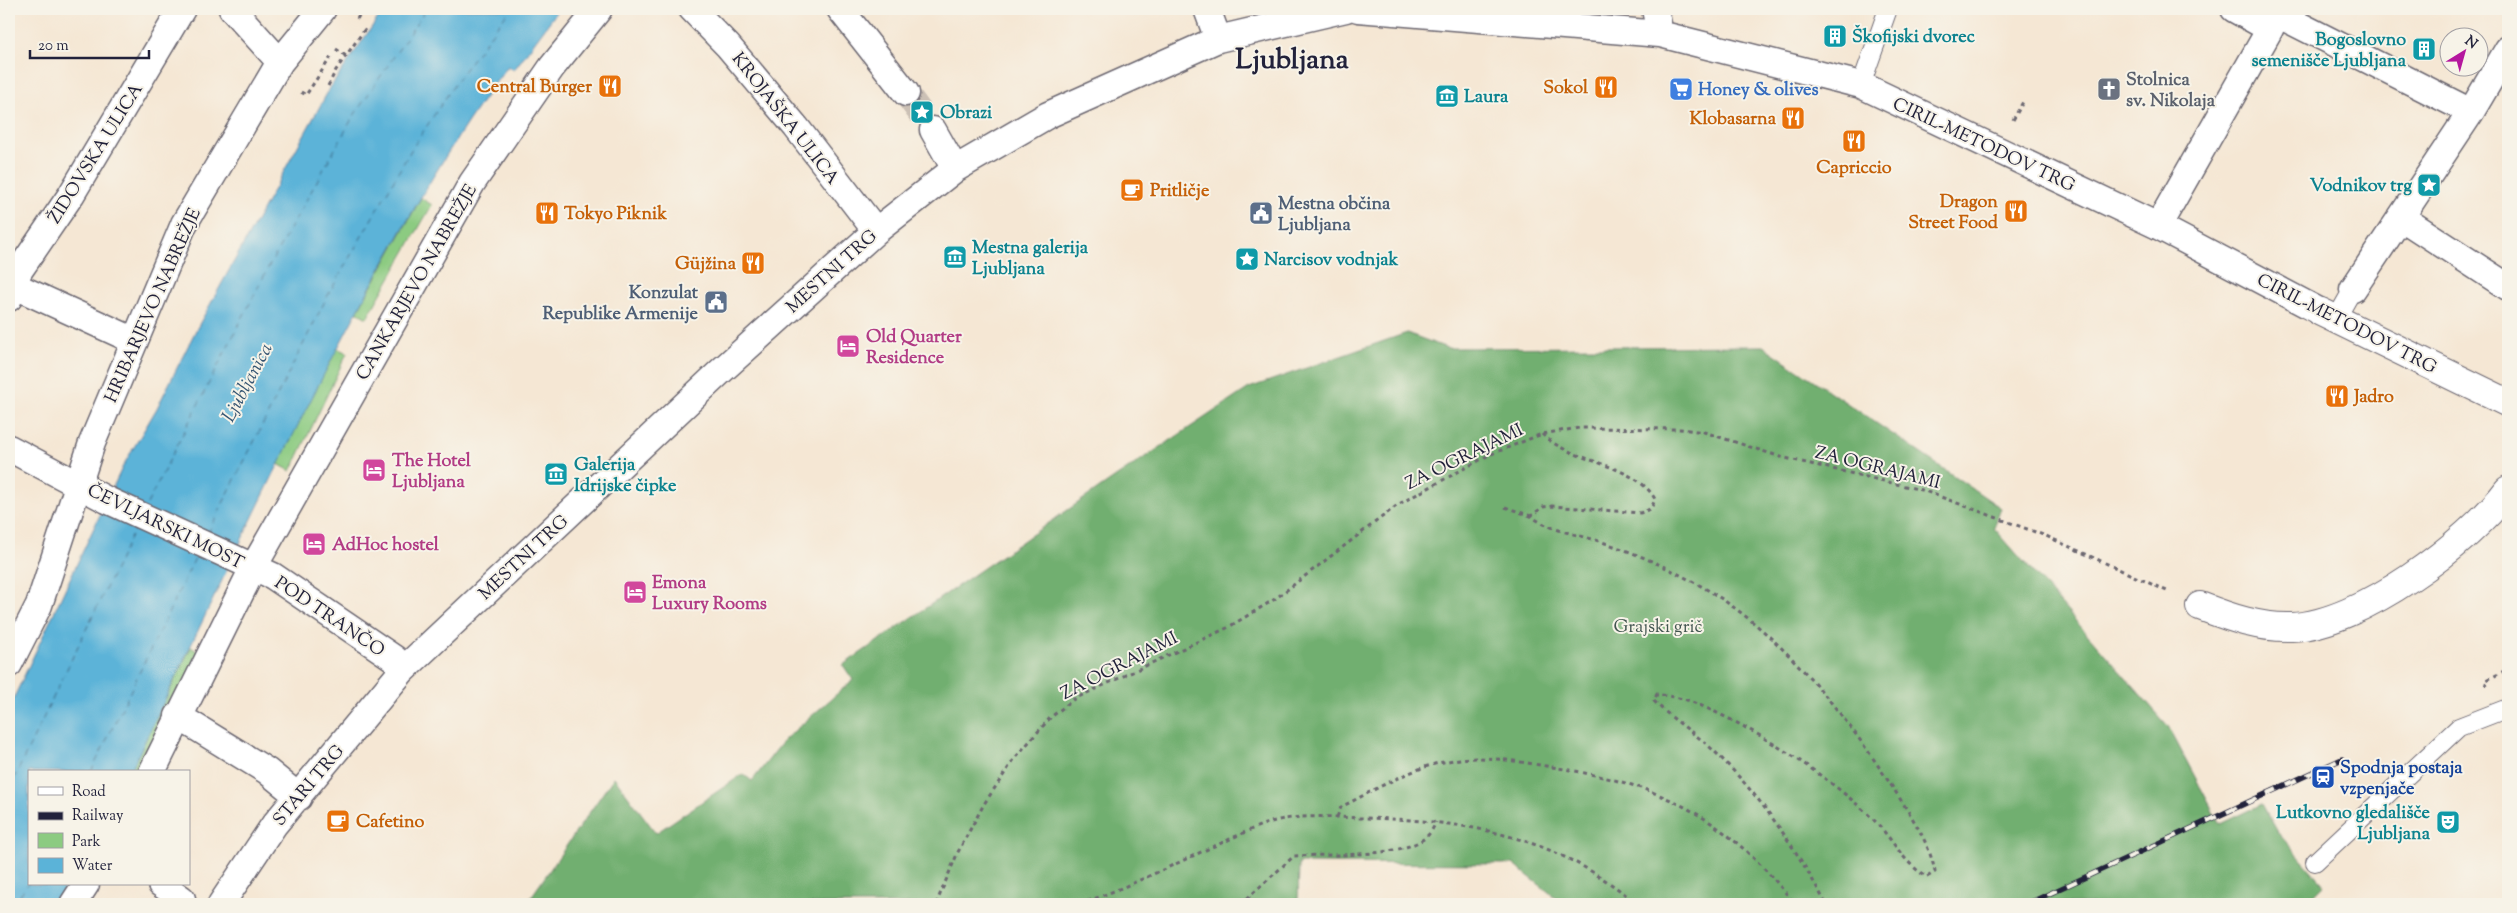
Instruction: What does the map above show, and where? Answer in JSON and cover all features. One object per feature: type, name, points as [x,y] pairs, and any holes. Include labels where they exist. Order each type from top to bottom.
[{"type":"street","name":"ŽIDOVSKA ULICA","points":[[10,294],[20,271],[71,195],[182,9]]},
{"type":"street","points":[[232,9],[280,62]]},
{"type":"street","name":"HRIBARJEVO NABREŽJE","points":[[9,664],[39,605],[92,443],[184,224],[280,62],[322,9]]},
{"type":"street","name":"CANKARJEVO NABREŽJE","points":[[153,770],[243,564],[472,183],[552,67],[599,9]]},
{"type":"street","name":"KROJAŠKA ULICA","points":[[692,9],[728,46],[790,120],[876,231]]},
{"type":"street","points":[[840,9],[906,93]]},
{"type":"street","points":[[1207,9],[1218,39]]},
{"type":"street","name":"MESTNI TRG","points":[[402,671],[721,371],[876,231],[955,169],[1048,115],[1218,39],[1346,9]]},
{"type":"street","name":"CIRIL-METODOV TRG","points":[[1358,9],[1419,15],[1658,21],[1861,85],[2158,226],[2328,316],[2508,403]]},
{"type":"street","points":[[2234,9],[2270,28]]},
{"type":"street","points":[[2158,226],[2277,14],[2471,112]]},
{"type":"street","points":[[2353,289],[2471,112],[2508,49]]},
{"type":"street","points":[[933,130],[955,169]]},
{"type":"street","points":[[2402,218],[2508,286]]},
{"type":"street","points":[[10,294],[135,341]]},
{"type":"street","name":"ČEVLJARSKI MOST","points":[[9,448],[107,500],[243,564]]},
{"type":"street","points":[[2200,606],[2241,621],[2264,626],[2294,627],[2324,622],[2384,593],[2424,568],[2466,536],[2492,511],[2508,490]]},
{"type":"street","name":"POD TRANČO","points":[[243,564],[273,576],[337,619],[395,659],[402,671]]},
{"type":"street","name":"STARI TRG","points":[[221,904],[274,825],[402,671]]},
{"type":"street","points":[[178,716],[267,770],[299,797]]},
{"type":"street","points":[[73,904],[85,886]]},
{"type":"street","points":[[164,886],[188,902]]},
{"type":"lane","points":[[1861,85],[1888,9]]},
{"type":"lane","points":[[2328,316],[2353,289]]},
{"type":"lane","points":[[2315,862],[2459,727],[2508,708]]},
{"type":"path","points":[[328,86],[367,26]]},
{"type":"path","points":[[336,49],[346,56]]},
{"type":"path","points":[[307,92],[327,63]]},
{"type":"path","name":"ZA OGRAJAMI","points":[[936,904],[958,852],[984,804],[1015,758],[1051,717],[1074,699],[1227,628],[1275,599],[1399,504],[1489,455],[1542,434],[1580,428],[1680,429],[1704,432],[1781,457],[1922,490],[2046,536],[2200,606]]},
{"type":"path","points":[[1531,516],[1543,507],[1552,506],[1640,513],[1648,510],[1654,500],[1651,492],[1639,482],[1602,463],[1567,452],[1552,444],[1542,434]]},
{"type":"path","points":[[1506,507],[1531,516],[1544,526],[1605,543],[1689,579],[1735,607],[1795,661],[1849,726],[1901,800],[1931,854],[1935,872],[1927,877],[1914,869],[1874,820],[1848,796],[1803,764],[1741,726],[1686,700],[1657,694],[1654,701],[1667,715],[1712,749],[1749,788],[1790,842],[1826,904]]},
{"type":"path","points":[[1337,817],[1341,807],[1425,766],[1449,760],[1475,758],[1514,761],[1590,773],[1644,788],[1678,802],[1715,824],[1754,858],[1795,904]]},
{"type":"path","points":[[1080,904],[1272,822],[1337,817],[1436,822],[1478,828],[1544,846],[1586,868],[1619,889],[1637,904]]},
{"type":"path","points":[[1241,904],[1294,856],[1373,853],[1408,846],[1423,840],[1432,832],[1436,822]]},
{"type":"green space","points":[[421,198],[432,205],[367,318],[357,312]]},
{"type":"green space","name":"Grajski grič","points":[[1407,333],[1447,348],[1763,346],[2001,508],[1994,528],[2168,726],[2220,824],[2262,804],[2279,834],[2324,885],[2305,904],[1564,904],[1513,864],[1299,863],[1298,904],[534,904],[529,900],[614,777],[656,833],[743,774],[752,781],[785,739],[853,680],[843,665],[1117,476],[1249,388]]},
{"type":"green space","points":[[337,348],[347,353],[291,471],[278,464]]},
{"type":"green space","points":[[191,647],[200,653],[144,770],[131,770]]},
{"type":"water","name":"Ljubljanica","points":[[384,9],[559,9],[514,70],[508,66],[488,93],[450,149],[399,236],[304,413],[131,770],[28,770],[28,886],[66,886],[55,904],[9,904],[9,708],[123,466],[157,408],[196,330],[330,88]]},
{"type":"ferry route","points":[[147,504],[268,268],[353,117],[426,9]]},
{"type":"ferry route","points":[[208,533],[327,297],[411,150],[462,73],[510,9]]},
{"type":"ferry route","points":[[9,789],[135,528]]},
{"type":"ferry route","points":[[92,770],[197,554]]},
{"type":"ferry route","points":[[14,904],[28,883]]},
{"type":"tunnel","points":[[906,93],[933,130]]},
{"type":"railway","points":[[2027,904],[2342,759]]},
{"type":"place","name":"Škofijski dvorec","points":[[1835,36]]},
{"type":"place","name":"Bogoslovno semenišče Ljubljana","points":[[2424,49]]},
{"type":"place","name":"Central Burger","points":[[610,86]]},
{"type":"place","name":"Sokol","points":[[1606,87]]},
{"type":"place","name":"Honey & olives","points":[[1681,89]]},
{"type":"place","name":"Stolnica sv. Nikolaja","points":[[2109,89]]},
{"type":"place","name":"Laura","points":[[1447,96]]},
{"type":"place","name":"Obrazi","points":[[922,112]]},
{"type":"place","name":"Klobasarna","points":[[1793,118]]},
{"type":"place","name":"Capriccio","points":[[1854,141]]},
{"type":"place","name":"Vodnikov trg","points":[[2429,185]]},
{"type":"place","name":"Pritličje","points":[[1132,190]]},
{"type":"place","name":"Dragon Street Food","points":[[2016,211]]},
{"type":"place","name":"Tokyo Piknik","points":[[547,213]]},
{"type":"place","name":"Mestna občina Ljubljana","points":[[1261,213]]},
{"type":"place","name":"Mestna galerija Ljubljana","points":[[955,257]]},
{"type":"place","name":"Narcisov vodnjak","points":[[1247,259]]},
{"type":"place","name":"Güjžina","points":[[753,263]]},
{"type":"place","name":"Konzulat Republike Armenije","points":[[716,302]]},
{"type":"place","name":"Old Quarter Residence","points":[[848,346]]},
{"type":"place","name":"Jadro","points":[[2337,396]]},
{"type":"place","name":"The Hotel Ljubljana","points":[[374,470]]},
{"type":"place","name":"Galerija Idrijske čipke","points":[[556,474]]},
{"type":"place","name":"AdHoc hostel","points":[[314,544]]},
{"type":"place","name":"Emona Luxury Rooms","points":[[635,592]]},
{"type":"place","name":"Spodnja postaja vzpenjače","points":[[2323,777]]},
{"type":"place","name":"Cafetino","points":[[338,821]]},
{"type":"place","name":"Lutkovno gledališče Ljubljana","points":[[2448,822]]},
{"type":"district","name":"Ljubljana","points":[[1292,58]]}]
